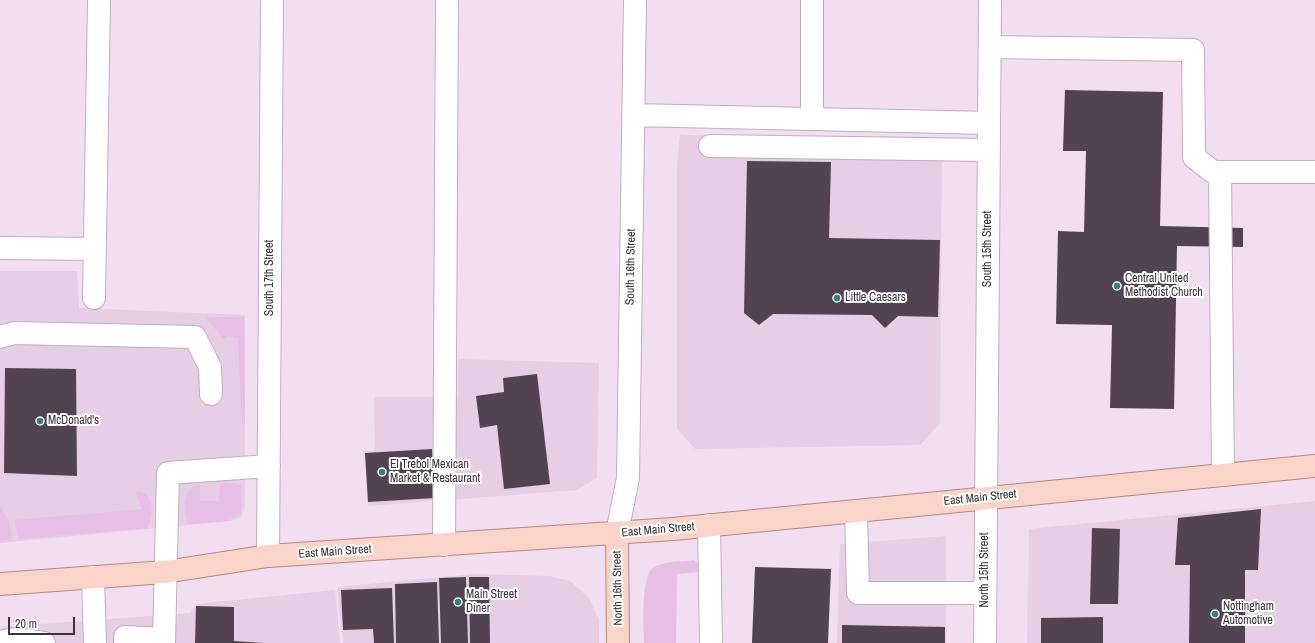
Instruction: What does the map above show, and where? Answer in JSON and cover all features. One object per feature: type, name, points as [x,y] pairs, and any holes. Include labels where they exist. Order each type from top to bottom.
[{"type":"main road","name":"East Main Street","points":[[0,584],[164,572],[268,556],[617,533],[709,525],[1315,466]]},
{"type":"main road","name":"North 16th Street","points":[[617,533],[618,643]]},
{"type":"street","points":[[94,298],[99,0]]},
{"type":"street","name":"South 17th Street","points":[[268,556],[272,0]]},
{"type":"street","points":[[444,545],[447,0]]},
{"type":"street","name":"South 16th Street","points":[[617,533],[628,478],[635,0]]},
{"type":"street","points":[[812,0],[812,119]]},
{"type":"street","name":"South 15th Street","points":[[986,497],[990,0]]},
{"type":"street","points":[[990,47],[1193,50],[1194,157],[1213,172],[1315,172]]},
{"type":"street","points":[[633,115],[989,123]]},
{"type":"street","points":[[710,146],[988,150]]},
{"type":"street","points":[[1220,172],[1223,475]]},
{"type":"street","points":[[0,248],[95,248]]},
{"type":"street","points":[[0,337],[14,333],[195,337],[210,367],[211,394]]},
{"type":"street","points":[[125,643],[125,638],[164,641],[164,572],[168,474],[269,466]]},
{"type":"street","name":"North 15th Street","points":[[985,643],[986,497]]},
{"type":"street","points":[[856,511],[858,593],[985,593]]},
{"type":"street","points":[[709,525],[711,643]]},
{"type":"street","points":[[93,577],[95,643]]},
{"type":"street","points":[[0,642],[16,639],[38,642]]},
{"type":"shaded area","points":[[680,135],[942,137],[940,423],[920,445],[695,449],[677,429],[677,166]]},
{"type":"shaded area","points":[[0,271],[77,271],[79,308],[245,315],[245,507],[241,517],[231,521],[0,543]]},
{"type":"shaded area","points":[[206,317],[244,317],[245,423],[242,425],[238,338],[228,336],[223,339]]},
{"type":"shaded area","points":[[459,359],[599,363],[597,478],[577,490],[368,506],[364,452],[375,450],[374,397],[458,397]]},
{"type":"shaded area","points":[[223,483],[234,483],[241,485],[242,506],[240,514],[227,521],[190,524],[187,522],[185,500],[189,490],[199,484],[200,501],[219,501],[220,485]]},
{"type":"shaded area","points":[[138,491],[148,496],[152,506],[148,528],[18,539],[15,520],[142,509],[136,493]]},
{"type":"shaded area","points":[[1315,501],[1315,643],[1027,643],[1029,529]]},
{"type":"shaded area","points":[[0,506],[9,521],[12,539],[0,541]]},
{"type":"shaded area","points":[[946,536],[946,643],[837,643],[840,544]]},
{"type":"shaded area","points":[[694,560],[698,564],[698,572],[677,574],[676,643],[644,643],[644,602],[647,580],[650,572],[658,565]]},
{"type":"shaded area","points":[[474,574],[549,576],[570,581],[589,598],[599,620],[599,643],[343,643],[337,587]]},
{"type":"shaded area","points":[[335,590],[340,643],[0,643],[0,627],[190,613],[196,604]]},
{"type":"building","name":"Central United Methodist Church","points":[[1065,90],[1163,92],[1160,226],[1243,228],[1243,247],[1177,246],[1174,409],[1110,408],[1112,325],[1056,324],[1058,231],[1084,232],[1086,151],[1063,151]]},
{"type":"building","points":[[747,161],[831,162],[829,238],[940,240],[938,317],[898,316],[885,328],[872,315],[773,314],[759,325],[744,313]]},
{"type":"building","name":"McDonald's","points":[[5,368],[76,369],[77,476],[4,473]]},
{"type":"building","points":[[537,374],[550,484],[504,489],[497,425],[480,428],[476,396],[504,392],[503,378]]},
{"type":"building","points":[[432,449],[435,498],[368,502],[365,453]]},
{"type":"building","points":[[1261,509],[1258,570],[1245,570],[1245,643],[1189,643],[1190,565],[1175,565],[1178,518]]},
{"type":"building","points":[[1092,528],[1120,529],[1118,604],[1090,604]]},
{"type":"building","points":[[755,567],[831,569],[828,643],[752,643]]},
{"type":"building","points":[[466,577],[468,643],[441,643],[439,578]]},
{"type":"building","points":[[469,577],[489,577],[490,643],[470,643]]},
{"type":"building","points":[[437,582],[439,643],[396,643],[395,584]]},
{"type":"building","points":[[392,588],[394,643],[374,643],[373,629],[343,630],[341,590]]},
{"type":"building","points":[[196,606],[234,607],[234,641],[264,643],[195,643]]},
{"type":"building","points":[[1103,617],[1103,643],[1041,643],[1041,618]]},
{"type":"building","points":[[842,625],[945,627],[945,643],[842,643]]},
{"type":"place","name":"Central United Methodist Church","points":[[1117,286]]},
{"type":"place","name":"Little Caesars","points":[[837,298]]},
{"type":"place","name":"McDonald's","points":[[40,421]]},
{"type":"place","name":"El Trebol Mexican Market & Restaurant","points":[[382,472]]},
{"type":"place","name":"Main Street Diner","points":[[458,602]]},
{"type":"place","name":"Nottingham Automotive","points":[[1215,614]]}]
